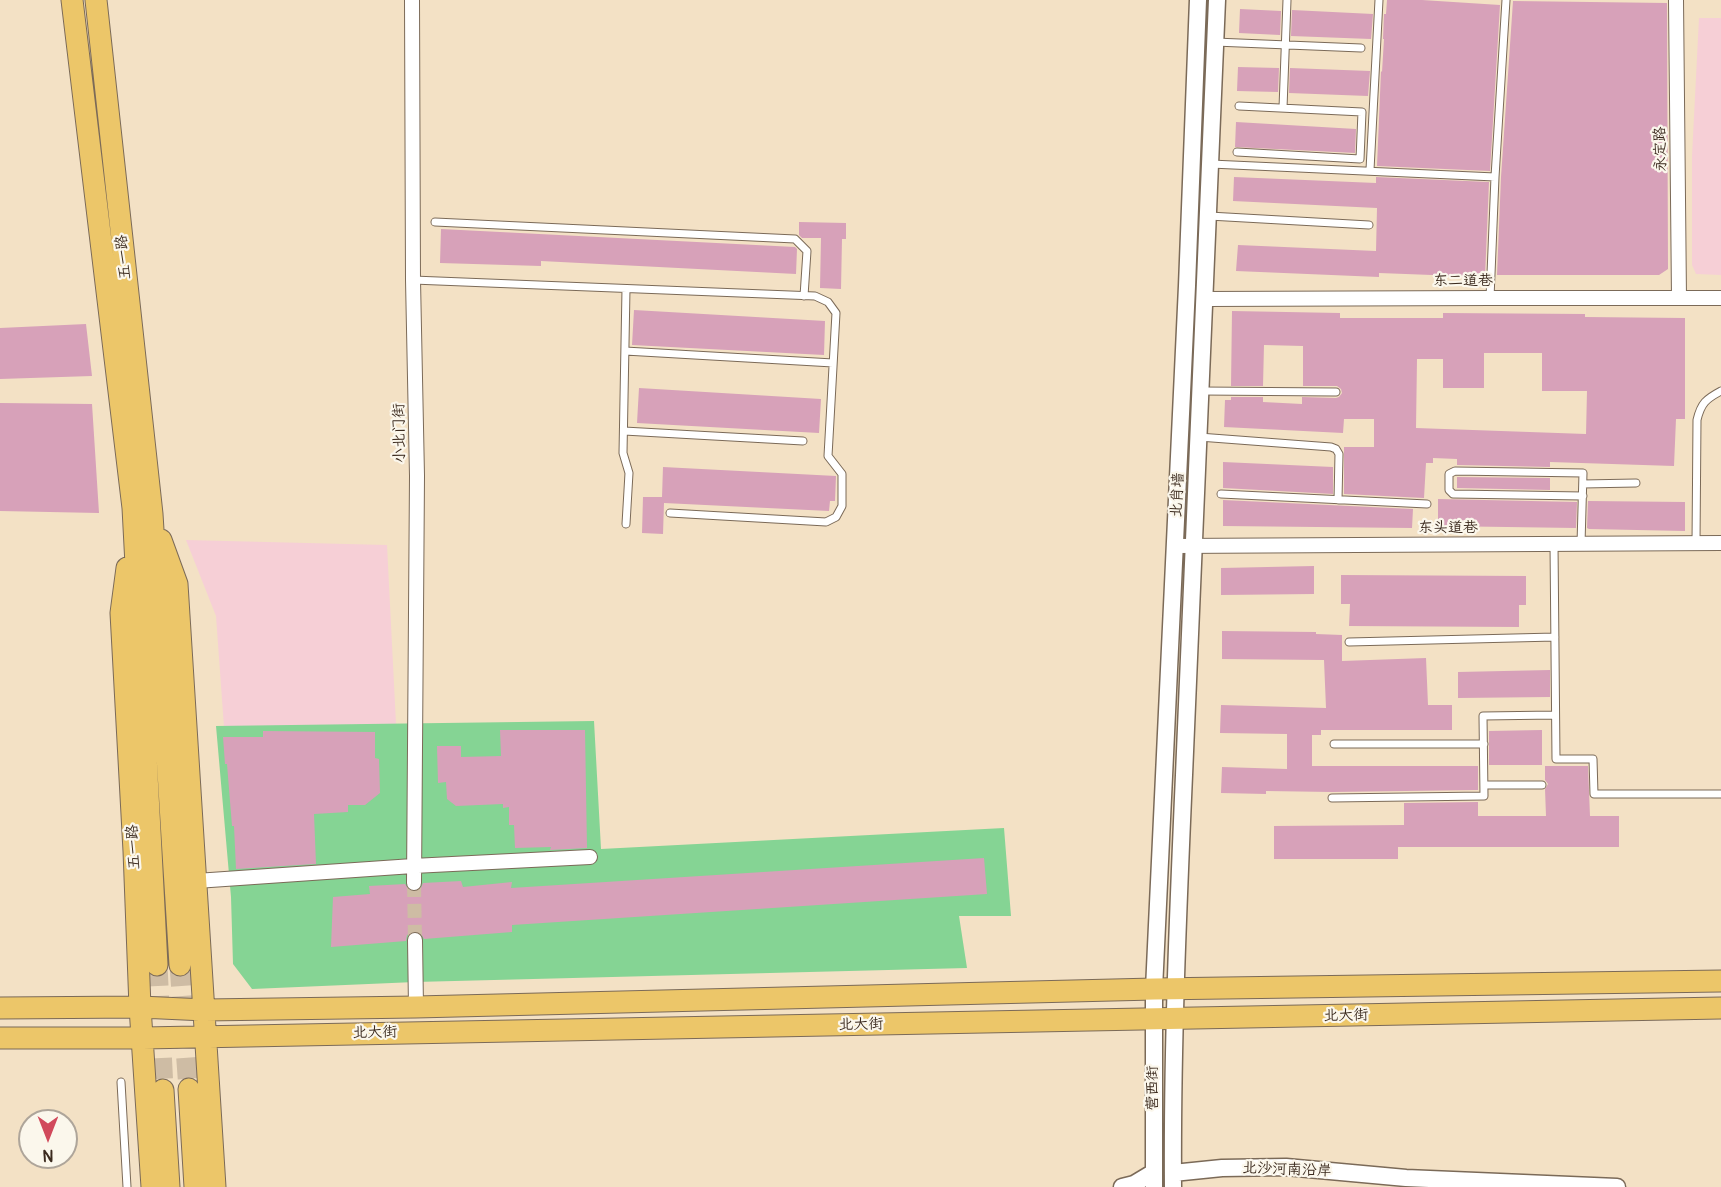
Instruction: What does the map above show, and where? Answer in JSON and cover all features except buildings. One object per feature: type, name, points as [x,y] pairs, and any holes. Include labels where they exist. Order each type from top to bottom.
[{"type":"main road","name":"五一路","points":[[72,0],[143,511],[157,965]]},
{"type":"main road","name":"五一路","points":[[96,0],[143,511],[180,965]]},
{"type":"main road","name":"五一路","points":[[143,511],[177,584],[215,1187]]},
{"type":"main road","name":"五一路","points":[[143,511],[122,613],[140,1007],[152,1187]]},
{"type":"main road","points":[[0,1008],[140,1007],[205,1010],[416,1007],[1154,989],[1721,981]]},
{"type":"main road","name":"北大街","points":[[0,1038],[143,1038],[1721,1008]]},
{"type":"main road","points":[[189,1089],[195,1187]]},
{"type":"main road","points":[[163,1090],[169,1187]]},
{"type":"street","name":"小北门街","points":[[412,0],[413,280],[417,476],[414,884]]},
{"type":"street","name":"北肖墙","points":[[1154,989],[1184,546],[1198,0]]},
{"type":"street","points":[[1184,546],[1198,437],[1206,295],[1217,0]]},
{"type":"street","name":"永定路","points":[[1676,0],[1679,293]]},
{"type":"street","name":"东二道巷","points":[[1206,295],[1679,293],[1721,290]]},
{"type":"street","name":"东二道巷","points":[[1679,293],[1721,298]]},
{"type":"street","name":"东头道巷","points":[[1184,546],[1721,543]]},
{"type":"street","name":"营西街","points":[[1173,1180],[1184,546]]},
{"type":"street","points":[[196,880],[590,857]]},
{"type":"street","points":[[415,940],[416,1007]]},
{"type":"street","name":"营西街","points":[[1154,989],[1154,1179]]},
{"type":"street","name":"北沙河南沿岸","points":[[1173,1180],[1222,1168],[1286,1167],[1406,1178],[1617,1187]]},
{"type":"street","points":[[1122,1187],[1154,1179]]},
{"type":"lane","points":[[1283,108],[1287,0]]},
{"type":"lane","points":[[1370,170],[1379,0]]},
{"type":"lane","points":[[1490,293],[1506,0]]},
{"type":"lane","points":[[1215,42],[1361,48]]},
{"type":"lane","points":[[1237,152],[1360,159],[1362,112],[1239,106]]},
{"type":"lane","points":[[1210,164],[1495,177]]},
{"type":"lane","points":[[1209,216],[1369,225]]},
{"type":"lane","points":[[435,222],[795,239],[807,251],[804,296]]},
{"type":"lane","points":[[413,280],[815,296],[828,302],[836,313],[828,456],[842,474],[842,506],[836,517],[826,522],[670,513]]},
{"type":"lane","points":[[626,289],[623,453],[629,473],[626,524]]},
{"type":"lane","points":[[625,351],[834,363]]},
{"type":"lane","points":[[1200,391],[1336,392]]},
{"type":"lane","points":[[1696,543],[1697,420],[1699,409],[1707,398],[1721,391]]},
{"type":"lane","points":[[624,430],[803,441]]},
{"type":"lane","points":[[1198,437],[1336,449],[1339,460],[1338,500]]},
{"type":"lane","points":[[1581,544],[1583,473],[1455,471],[1449,474],[1449,490],[1453,494],[1582,496]]},
{"type":"lane","points":[[1583,484],[1636,483]]},
{"type":"lane","points":[[1221,494],[1427,504]]},
{"type":"lane","points":[[1554,544],[1556,759],[1593,759],[1594,794],[1721,794]]},
{"type":"lane","points":[[1349,642],[1555,637]]},
{"type":"lane","points":[[1332,798],[1484,796],[1484,716],[1555,715]]},
{"type":"lane","points":[[1334,744],[1484,744]]},
{"type":"lane","points":[[1484,785],[1542,785]]},
{"type":"lane","points":[[121,1082],[127,1187]]},
{"type":"shaded area","points":[[1699,18],[1721,18],[1721,275],[1696,274],[1692,265],[1692,156]]},
{"type":"shaded area","points":[[186,540],[387,545],[396,724],[224,727],[216,616]]},
{"type":"green space","points":[[594,721],[601,849],[1004,828],[1011,916],[959,916],[967,968],[415,982],[252,989],[233,964],[231,897],[216,726]]},
{"type":"tunnel","points":[[414,883],[415,940]]},
{"type":"tunnel","points":[[157,965],[163,1090]]},
{"type":"tunnel","points":[[180,965],[189,1089]]}]
